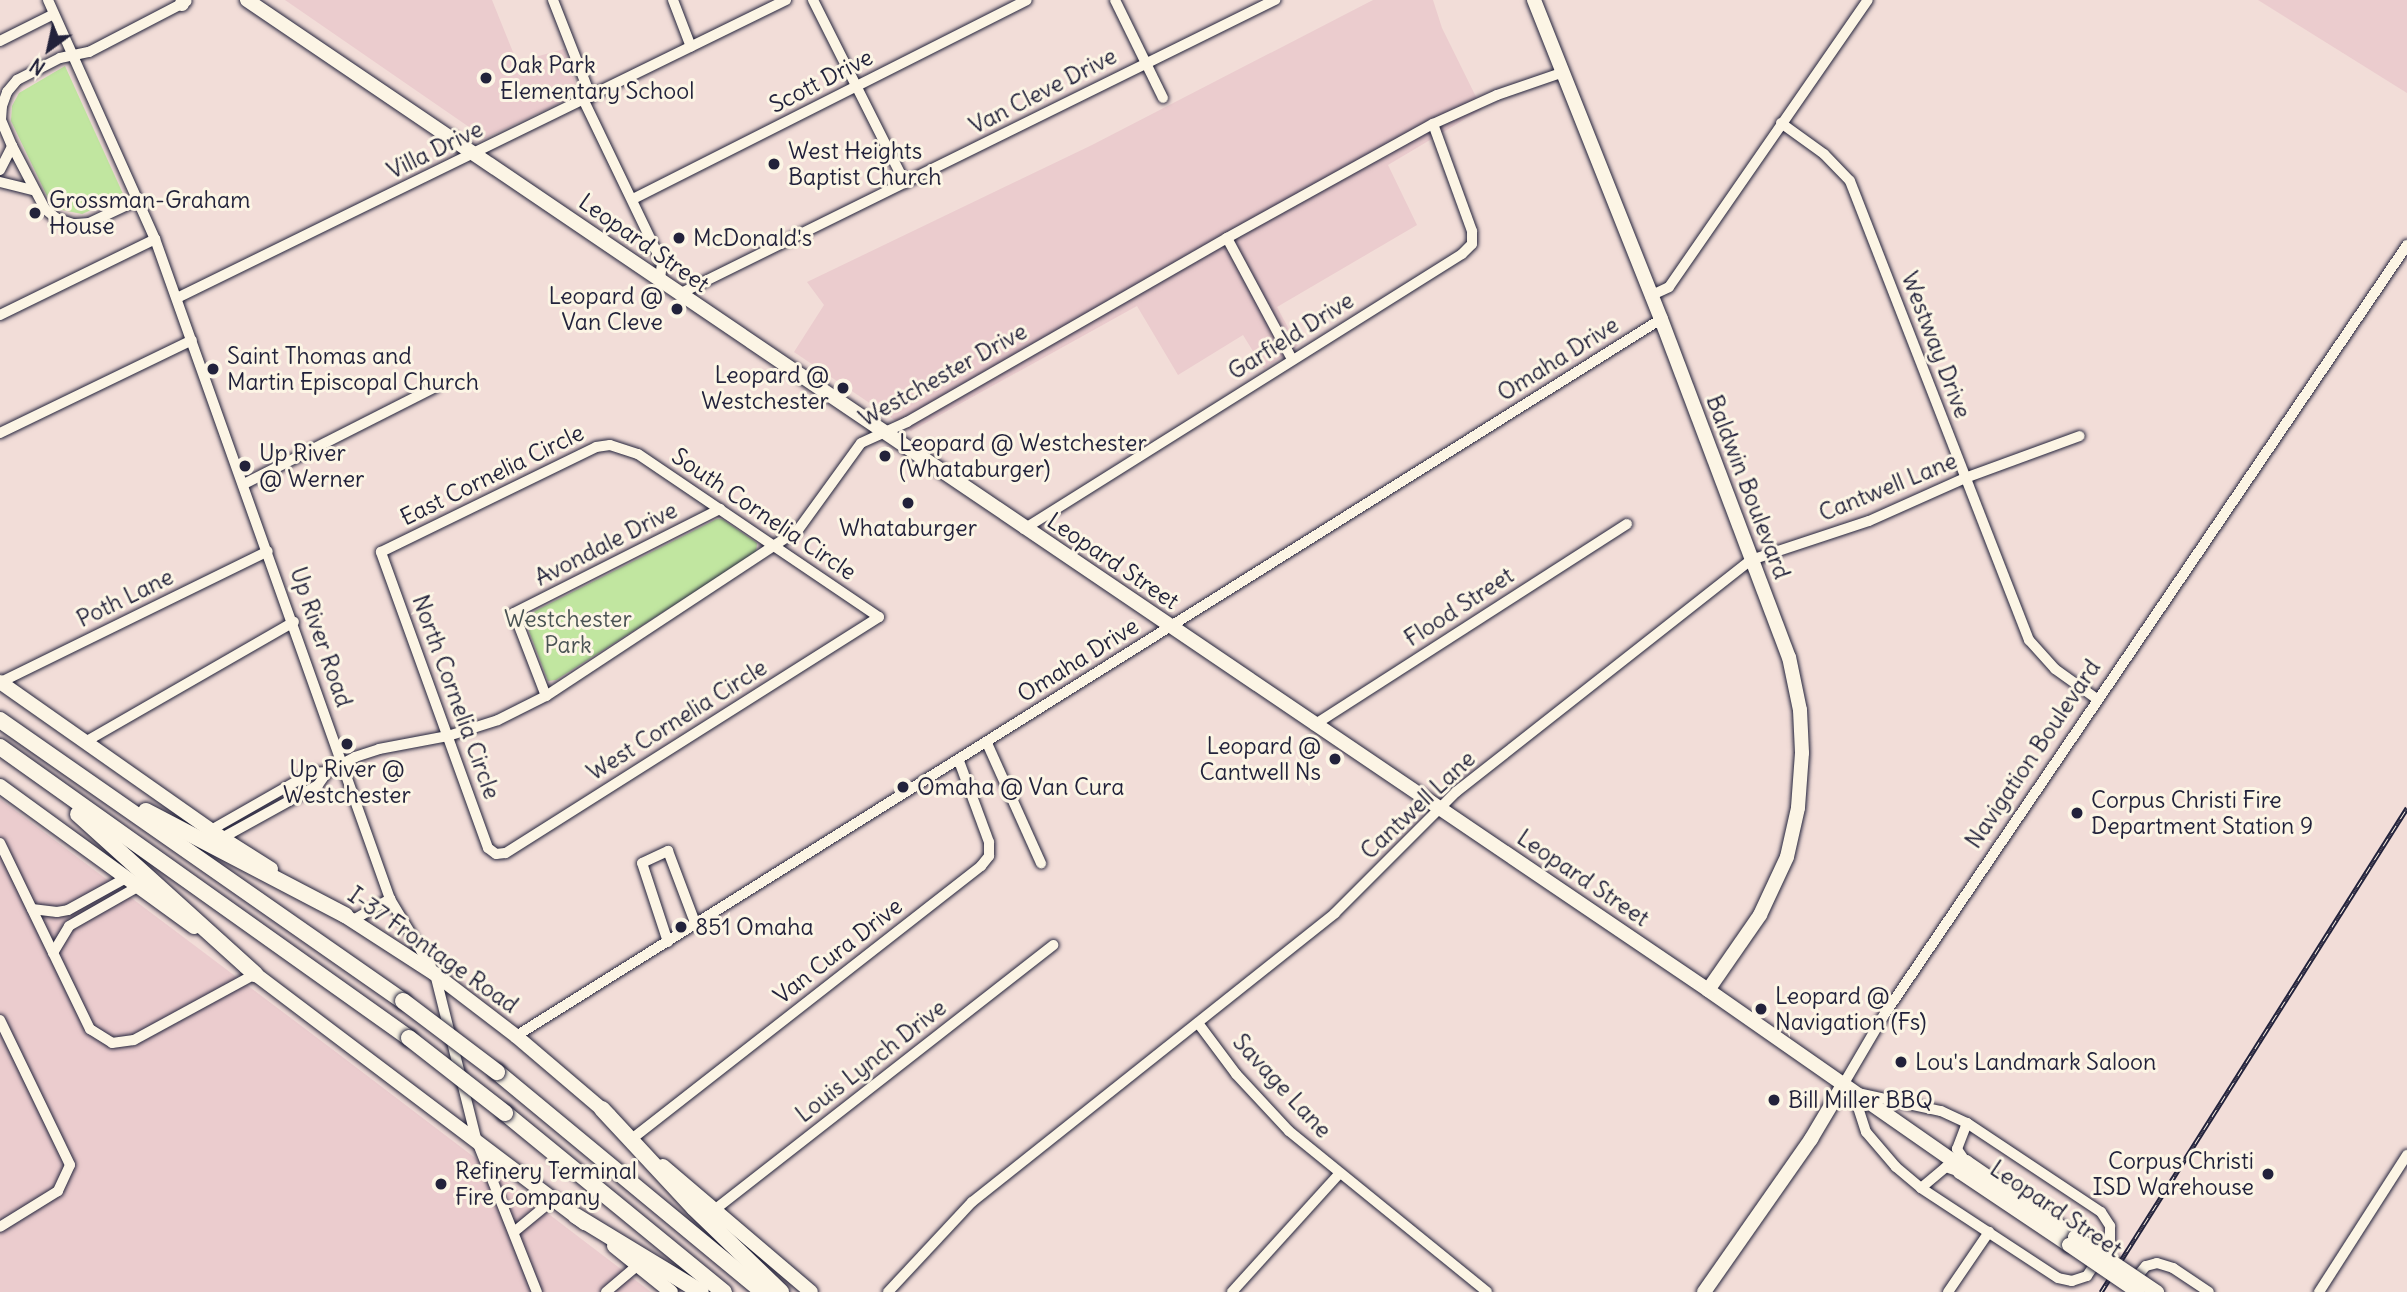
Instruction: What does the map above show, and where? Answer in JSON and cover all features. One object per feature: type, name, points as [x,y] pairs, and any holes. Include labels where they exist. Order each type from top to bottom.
[{"type":"highway","points":[[0,720],[402,1001],[497,1073],[762,1292]]},
{"type":"highway","points":[[0,747],[409,1038],[724,1292]]},
{"type":"highway","points":[[87,780],[349,918]]},
{"type":"highway","points":[[51,783],[78,814],[255,974]]},
{"type":"highway","points":[[603,1109],[694,1208],[780,1292]]},
{"type":"highway","points":[[576,1216],[701,1292]]},
{"type":"main road","name":"Leopard Street","points":[[247,0],[1708,990],[2072,1241],[2157,1292]]},
{"type":"main road","points":[[266,0],[275,19]]},
{"type":"main road","name":"Baldwin Boulevard","points":[[1534,0],[1661,319],[1789,657],[1800,710],[1802,753],[1798,808],[1787,857],[1760,915],[1708,990]]},
{"type":"main road","name":"I-37 Frontage Road","points":[[0,682],[216,834],[435,974],[516,1036],[603,1109],[713,1211],[811,1292]]},
{"type":"main road","points":[[1,789],[134,881],[476,1139],[671,1292]]},
{"type":"main road","name":"Navigation Boulevard","points":[[1704,1292],[1848,1088]]},
{"type":"main road","name":"Leopard Street","points":[[2072,1241],[2138,1292]]},
{"type":"street","name":"Up River Road","points":[[48,0],[155,239],[294,622],[390,899],[435,974],[476,1139],[537,1292]]},
{"type":"street","points":[[553,0],[588,99],[662,263],[660,280]]},
{"type":"street","points":[[673,0],[691,47]]},
{"type":"street","name":"Villa Drive","points":[[177,298],[786,0]]},
{"type":"street","points":[[813,0],[905,183]]},
{"type":"street","name":"Scott Drive","points":[[633,199],[1027,0]]},
{"type":"street","points":[[1115,0],[1163,98]]},
{"type":"street","name":"Van Cleve Drive","points":[[679,294],[1275,0]]},
{"type":"street","points":[[1650,296],[1669,287],[1868,0]]},
{"type":"street","points":[[138,200],[89,223],[73,224],[56,218],[45,209],[33,190],[1,120],[7,92],[18,80],[60,58],[89,52],[185,1]]},
{"type":"street","points":[[0,41],[54,14]]},
{"type":"street","name":"Westchester Drive","points":[[216,834],[318,785],[327,772],[342,763],[379,749],[448,736],[498,720],[546,696],[776,548],[798,530],[819,506],[862,443],[907,422],[1227,238],[1433,124],[1497,94],[1561,73]]},
{"type":"street","name":"Westway Drive","points":[[1781,123],[1824,154],[1850,181],[2029,640],[2055,669],[2097,699]]},
{"type":"street","name":"Garfield Drive","points":[[1024,529],[1462,254],[1472,244],[1472,231],[1433,124]]},
{"type":"street","points":[[0,170],[12,146]]},
{"type":"street","points":[[0,182],[33,190]]},
{"type":"street","points":[[1227,238],[1292,359]]},
{"type":"street","points":[[0,315],[155,239]]},
{"type":"street","name":"Navigation Boulevard","points":[[1848,1088],[1884,1015],[2407,245]]},
{"type":"street","name":"Omaha Drive","points":[[516,1036],[1661,319]]},
{"type":"street","points":[[0,433],[192,341]]},
{"type":"street","points":[[244,484],[435,387]]},
{"type":"street","name":"Cantwell Lane","points":[[888,1292],[972,1202],[1335,913],[1456,792],[1751,560],[1869,521],[1965,478],[2080,436]]},
{"type":"street","name":"East Cornelia Circle","points":[[381,552],[596,447],[623,447]]},
{"type":"street","name":"South Cornelia Circle","points":[[623,447],[879,617]]},
{"type":"street","name":"Avondale Drive","points":[[546,696],[514,613],[720,509]]},
{"type":"street","name":"Flood Street","points":[[1314,725],[1627,524]]},
{"type":"street","name":"Poth Lane","points":[[0,682],[268,551]]},
{"type":"street","name":"North Cornelia Circle","points":[[381,552],[488,848],[496,854]]},
{"type":"street","name":"West Cornelia Circle","points":[[496,854],[505,853],[879,617]]},
{"type":"street","points":[[85,742],[294,622]]},
{"type":"street","points":[[987,743],[1041,863]]},
{"type":"street","name":"Van Cura Drive","points":[[633,1138],[981,866],[989,856],[989,842],[959,761]]},
{"type":"street","points":[[0,843],[90,1029],[112,1043],[134,1040],[255,974]]},
{"type":"street","points":[[668,942],[642,863],[668,851],[696,925]]},
{"type":"street","points":[[53,953],[65,931],[134,881]]},
{"type":"street","points":[[32,909],[57,912],[78,906],[134,881]]},
{"type":"street","points":[[349,918],[390,899]]},
{"type":"street","points":[[78,906],[85,917]]},
{"type":"street","name":"Louis Lynch Drive","points":[[713,1211],[1054,945]]},
{"type":"street","points":[[0,1020],[70,1165],[58,1191],[0,1227]]},
{"type":"street","name":"Savage Lane","points":[[1198,1023],[1236,1074],[1289,1131],[1487,1292]]},
{"type":"street","points":[[1848,1088],[1941,1111],[1967,1123],[2101,1212],[2110,1226],[2110,1241],[2087,1276],[2072,1281],[2058,1278],[1921,1188],[1896,1167],[1866,1132],[1848,1088]]},
{"type":"street","points":[[1921,1188],[1946,1167],[1960,1165],[1957,1149],[1967,1123]]},
{"type":"street","points":[[2319,1292],[2407,1155]]},
{"type":"street","points":[[1232,1292],[1339,1174]]},
{"type":"street","points":[[514,1232],[554,1199]]},
{"type":"street","points":[[1948,1292],[1989,1232]]},
{"type":"street","points":[[2128,1292],[2147,1266],[2157,1263],[2173,1268],[2209,1292]]},
{"type":"street","points":[[606,1292],[638,1265]]},
{"type":"shaded area","name":"Oak Park Elementary School","points":[[285,0],[492,0],[517,62],[564,49],[579,94],[485,138]]},
{"type":"shaded area","points":[[1373,0],[1433,0],[1442,28],[1482,109],[1388,165],[1417,225],[1277,307],[1298,346],[1264,369],[1243,335],[1178,375],[1137,306],[911,431],[794,352],[824,305],[807,282],[1092,145]]},
{"type":"shaded area","points":[[2258,0],[2407,0],[2407,93]]},
{"type":"shaded area","points":[[0,799],[340,1055],[651,1292],[0,1292]]},
{"type":"green space","points":[[65,66],[124,196],[82,214],[62,210],[48,198],[11,121],[12,106],[19,93]]},
{"type":"green space","name":"Westchester Park","points":[[717,519],[722,519],[757,543],[756,553],[556,680],[548,681],[529,631],[529,620],[535,611]]},
{"type":"railway","points":[[2101,1292],[2407,808]]},
{"type":"place","name":"Oak Park Elementary School","points":[[486,78]]},
{"type":"place","name":"West Heights Baptist Church","points":[[774,164]]},
{"type":"place","name":"Grossman-Graham House","points":[[35,213]]},
{"type":"place","name":"McDonald's","points":[[679,238]]},
{"type":"place","name":"Leopard @ Van Cleve","points":[[677,309]]},
{"type":"place","name":"Saint Thomas and Martin Episcopal Church","points":[[213,369]]},
{"type":"place","name":"Leopard @ Westchester","points":[[843,388]]},
{"type":"place","name":"Leopard @ Westchester (Whataburger)","points":[[885,456]]},
{"type":"place","name":"Up River @ Werner","points":[[245,466]]},
{"type":"place","name":"Whataburger","points":[[908,503]]},
{"type":"place","name":"Up River @ Westchester","points":[[347,744]]},
{"type":"place","name":"Leopard @ Cantwell Ns","points":[[1335,759]]},
{"type":"place","name":"Omaha @ Van Cura","points":[[903,787]]},
{"type":"place","name":"Corpus Christi Fire Department Station 9","points":[[2077,813]]},
{"type":"place","name":"851 Omaha","points":[[681,927]]},
{"type":"place","name":"Leopard @ Navigation (Fs)","points":[[1761,1009]]},
{"type":"place","name":"Lou's Landmark Saloon","points":[[1901,1062]]},
{"type":"place","name":"Bill Miller BBQ","points":[[1774,1100]]},
{"type":"place","name":"Corpus Christi ISD Warehouse","points":[[2268,1174]]},
{"type":"place","name":"Refinery Terminal Fire Company","points":[[441,1184]]}]
